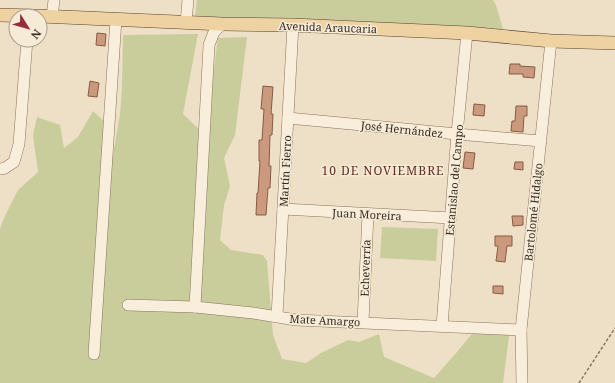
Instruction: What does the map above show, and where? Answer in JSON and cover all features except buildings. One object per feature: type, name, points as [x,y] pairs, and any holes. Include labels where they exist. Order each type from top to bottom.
[{"type":"main road","name":"Avenida Araucaria","points":[[48,16],[467,33],[551,41],[615,43]]},
{"type":"street","points":[[48,12],[54,0]]},
{"type":"street","points":[[186,22],[188,0]]},
{"type":"street","points":[[94,354],[116,19]]},
{"type":"street","points":[[195,308],[209,45],[214,32],[222,24]]},
{"type":"street","name":"Martín Fierro","points":[[277,316],[293,25]]},
{"type":"street","name":"Estanislao del Campo","points":[[442,326],[467,33]]},
{"type":"street","name":"Bartolomé Hidalgo","points":[[522,383],[521,330],[551,41]]},
{"type":"street","points":[[0,169],[5,168],[14,162],[19,144],[26,48]]},
{"type":"street","name":"José Hernández","points":[[288,118],[458,134],[541,140]]},
{"type":"street","name":"Juan Moreira","points":[[283,209],[451,218]]},
{"type":"street","name":"Echeverría","points":[[363,322],[368,214]]},
{"type":"street","name":"Mate Amargo","points":[[128,305],[195,308],[277,316],[296,320],[521,330]]},
{"type":"path","points":[[579,383],[615,328]]},
{"type":"green space","points":[[197,0],[493,0],[496,5],[503,29],[420,27],[195,17]]},
{"type":"green space","points":[[198,34],[183,114],[205,135],[218,38],[247,37],[235,135],[224,158],[230,186],[224,205],[220,240],[231,250],[263,255],[267,261],[273,335],[282,359],[306,363],[321,353],[348,340],[359,342],[379,334],[384,357],[434,378],[481,323],[499,323],[509,336],[503,383],[0,383],[0,229],[18,190],[38,172],[33,135],[37,117],[60,125],[64,148],[78,137],[93,111],[110,127],[113,155],[120,114],[123,35]]},
{"type":"green space","points":[[382,227],[438,229],[436,261],[380,258]]},
{"type":"district","name":"10 DE NOVIEMBRE","points":[[383,170]]}]
